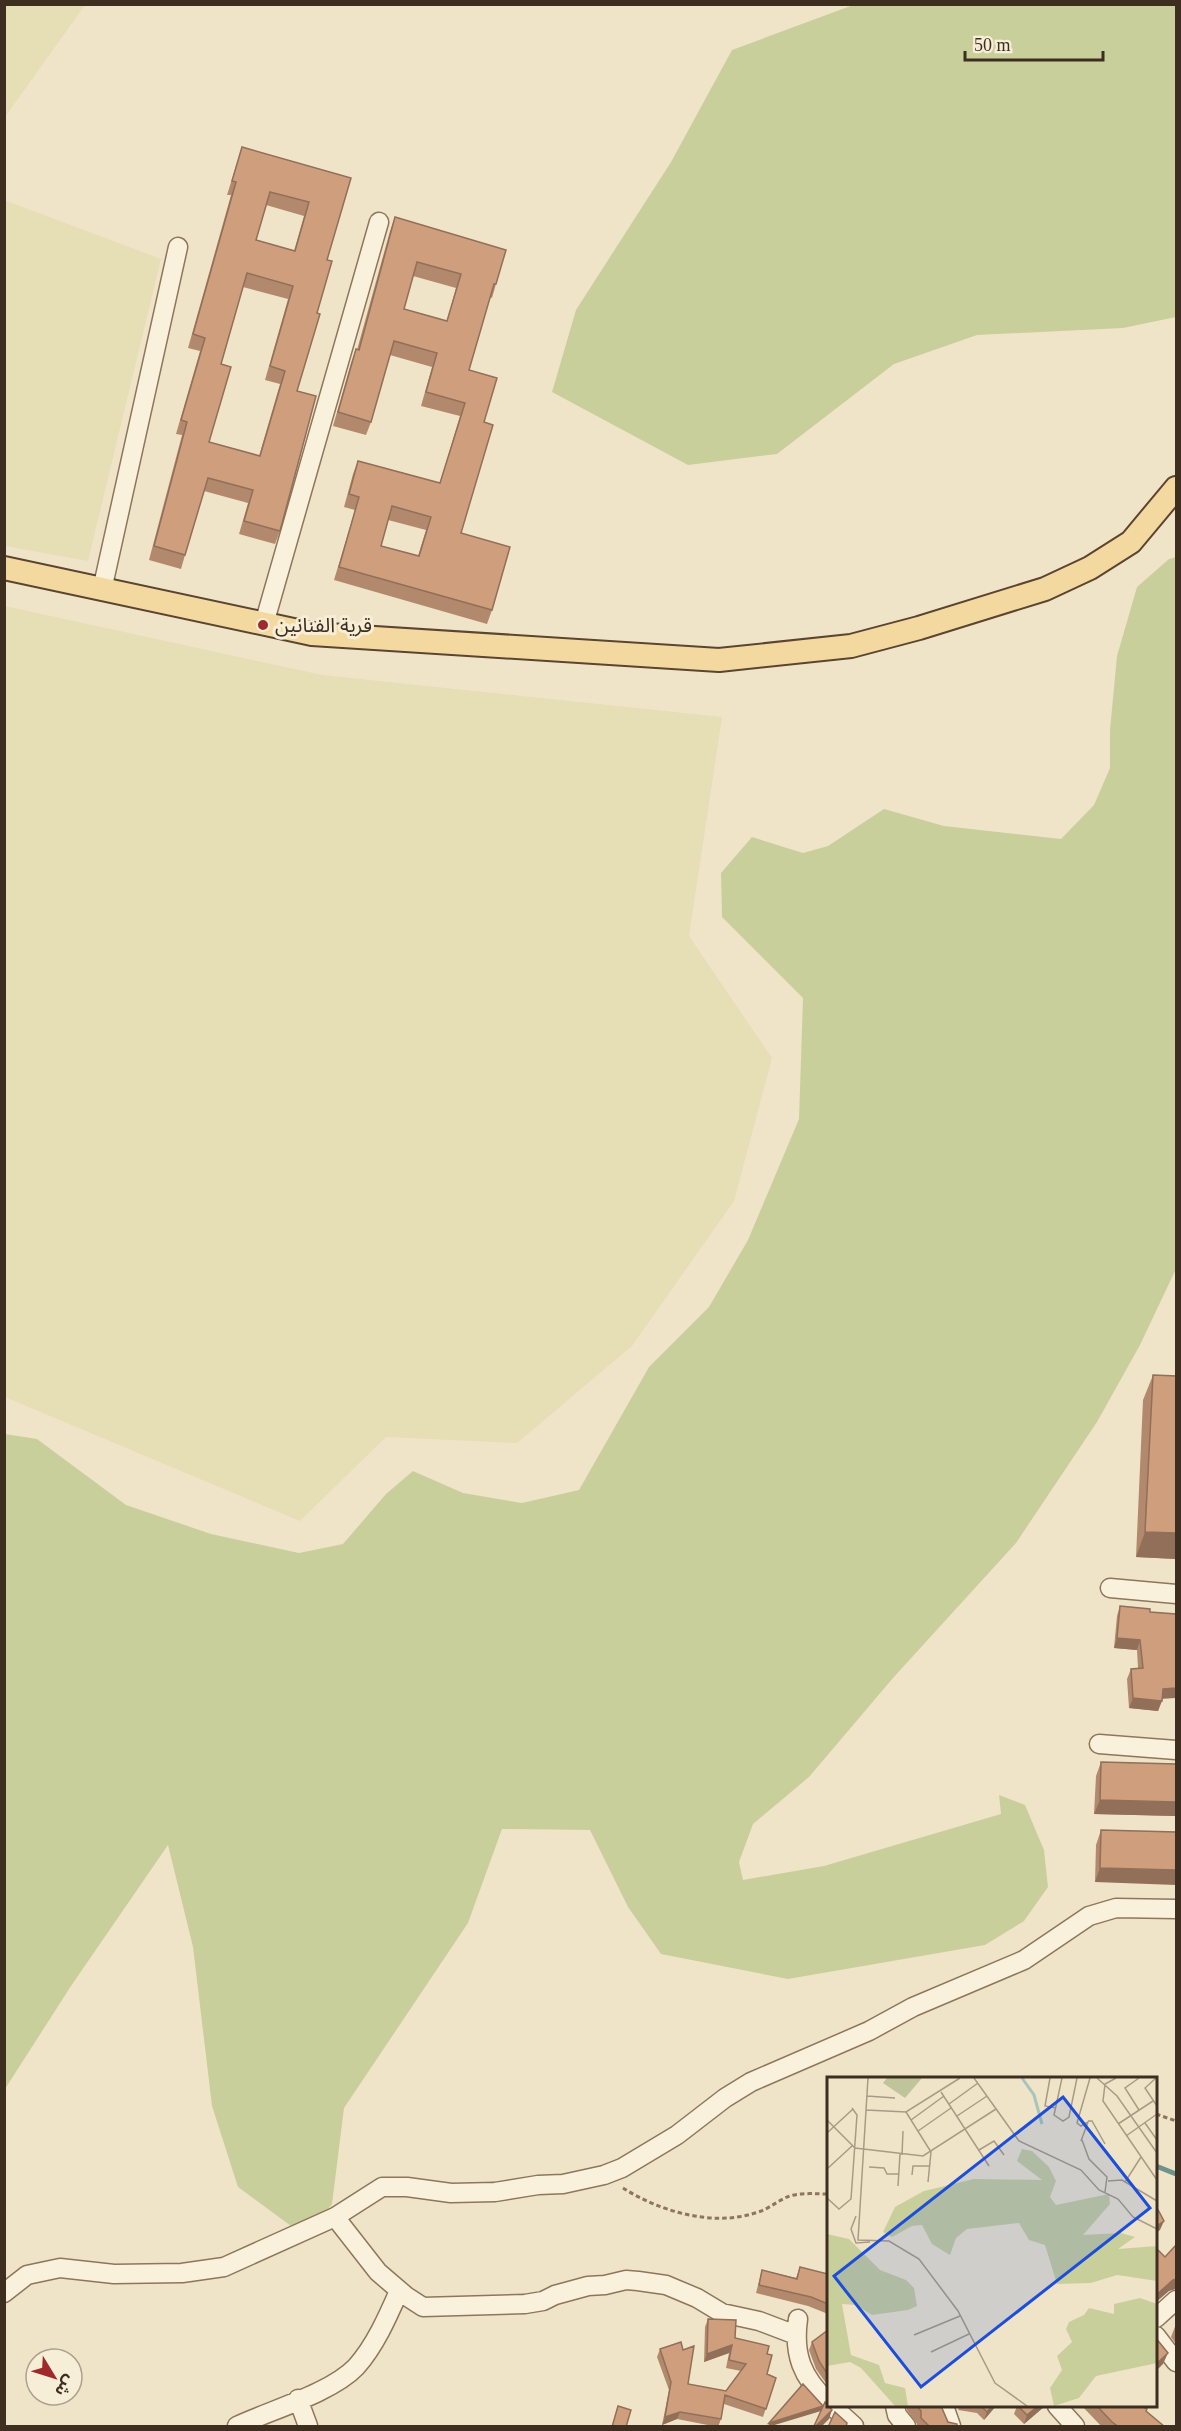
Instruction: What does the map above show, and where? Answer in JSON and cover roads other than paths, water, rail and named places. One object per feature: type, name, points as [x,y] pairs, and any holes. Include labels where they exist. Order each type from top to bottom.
[{"type":"main road","points":[[4,568],[312,634],[719,660],[851,646],[919,628],[1045,589],[1081,572],[1131,542],[1176,488]]},
{"type":"street","points":[[264,624],[379,222]]},
{"type":"street","points":[[102,590],[178,247]]},
{"type":"street","points":[[1110,1588],[1176,1594]]},
{"type":"street","points":[[1099,1744],[1176,1750]]},
{"type":"street","points":[[4,2293],[27,2275],[60,2268],[114,2274],[182,2273],[224,2267],[335,2217],[382,2187],[407,2187],[451,2193],[495,2192],[538,2185],[563,2184],[604,2175],[622,2168],[677,2135],[725,2098],[751,2082],[869,2031],[921,2003],[1024,1960],[1089,1916],[1116,1908],[1176,1909]]},
{"type":"street","points":[[335,2217],[366,2259],[399,2291],[423,2307],[525,2304],[543,2301],[555,2295],[588,2286],[626,2280],[666,2285],[697,2298],[722,2313],[797,2327],[798,2356],[802,2368],[827,2401]]},
{"type":"street","points":[[237,2427],[330,2385],[355,2368],[372,2344],[399,2291]]},
{"type":"street","points":[[1157,2316],[1176,2300]]},
{"type":"street","points":[[1157,2338],[1176,2362]]},
{"type":"street","points":[[298,2400],[308,2427]]},
{"type":"street","points":[[833,2407],[854,2427]]},
{"type":"street","points":[[895,2407],[897,2415],[906,2427]]},
{"type":"street","points":[[944,2407],[951,2427]]},
{"type":"street","points":[[1058,2407],[1075,2427]]},
{"type":"waterway","points":[[1157,2166],[1176,2174]]},
{"type":"place","name":"قرية الفنانين","points":[[263,625]]}]
